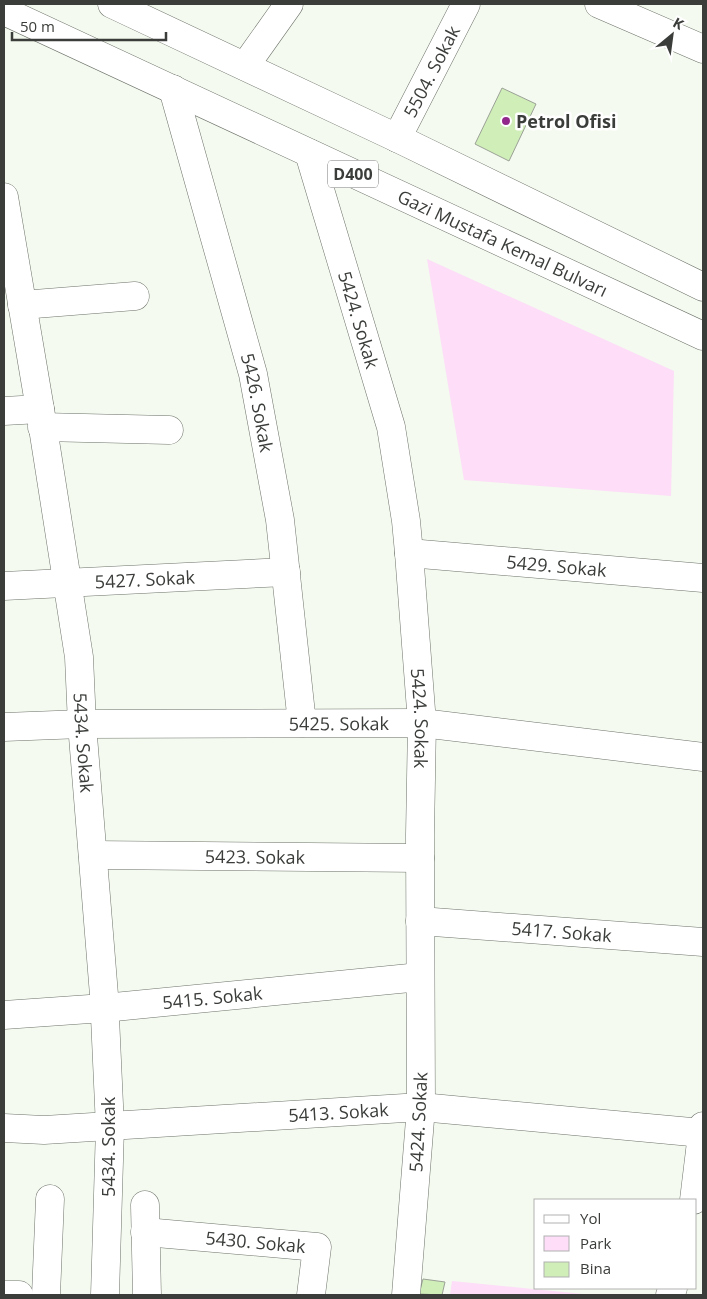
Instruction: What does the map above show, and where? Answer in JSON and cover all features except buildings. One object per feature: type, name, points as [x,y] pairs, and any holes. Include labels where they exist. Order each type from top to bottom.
[{"type":"main road","points":[[112,4],[396,138],[703,287]]},
{"type":"main road","points":[[245,66],[290,4]]},
{"type":"main road","name":"5504. Sokak","points":[[396,138],[466,4]]},
{"type":"main road","points":[[600,4],[703,48]]},
{"type":"main road","name":"Gazi Mustafa Kemal Bulvarı","points":[[4,11],[703,336]]},
{"type":"main road","name":"5426. Sokak","points":[[173,89],[253,374],[280,520],[302,724]]},
{"type":"main road","name":"5424. Sokak","points":[[309,153],[391,427],[406,521],[409,553],[422,723],[420,858],[421,1107],[406,1295]]},
{"type":"main road","name":"5434. Sokak","points":[[4,197],[79,657],[82,724],[104,1008],[110,1127],[105,1295]]},
{"type":"main road","points":[[22,305],[135,296]]},
{"type":"main road","points":[[4,411],[41,418],[169,430]]},
{"type":"main road","name":"5429. Sokak","points":[[409,553],[703,578]]},
{"type":"main road","name":"5427. Sokak","points":[[4,586],[286,572]]},
{"type":"main road","name":"5425. Sokak","points":[[4,727],[82,724],[422,723],[703,757]]},
{"type":"main road","name":"5423. Sokak","points":[[92,855],[420,858]]},
{"type":"main road","name":"5417. Sokak","points":[[420,921],[703,942]]},
{"type":"main road","name":"5415. Sokak","points":[[4,1015],[104,1008],[420,977]]},
{"type":"main road","name":"5413. Sokak","points":[[4,1128],[44,1130],[110,1127],[421,1107],[703,1129]]},
{"type":"main road","points":[[694,1199],[703,1129]]},
{"type":"main road","points":[[46,1295],[50,1198]]},
{"type":"main road","name":"5430. Sokak","points":[[147,1295],[145,1218],[318,1247],[311,1295]]},
{"type":"main road","points":[[4,1295],[19,1295]]},
{"type":"green space","points":[[427,259],[674,371],[671,496],[464,480]]},
{"type":"green space","points":[[452,1281],[593,1295],[450,1295]]},
{"type":"place","name":"Petrol Ofisi","points":[[506,121]]}]
